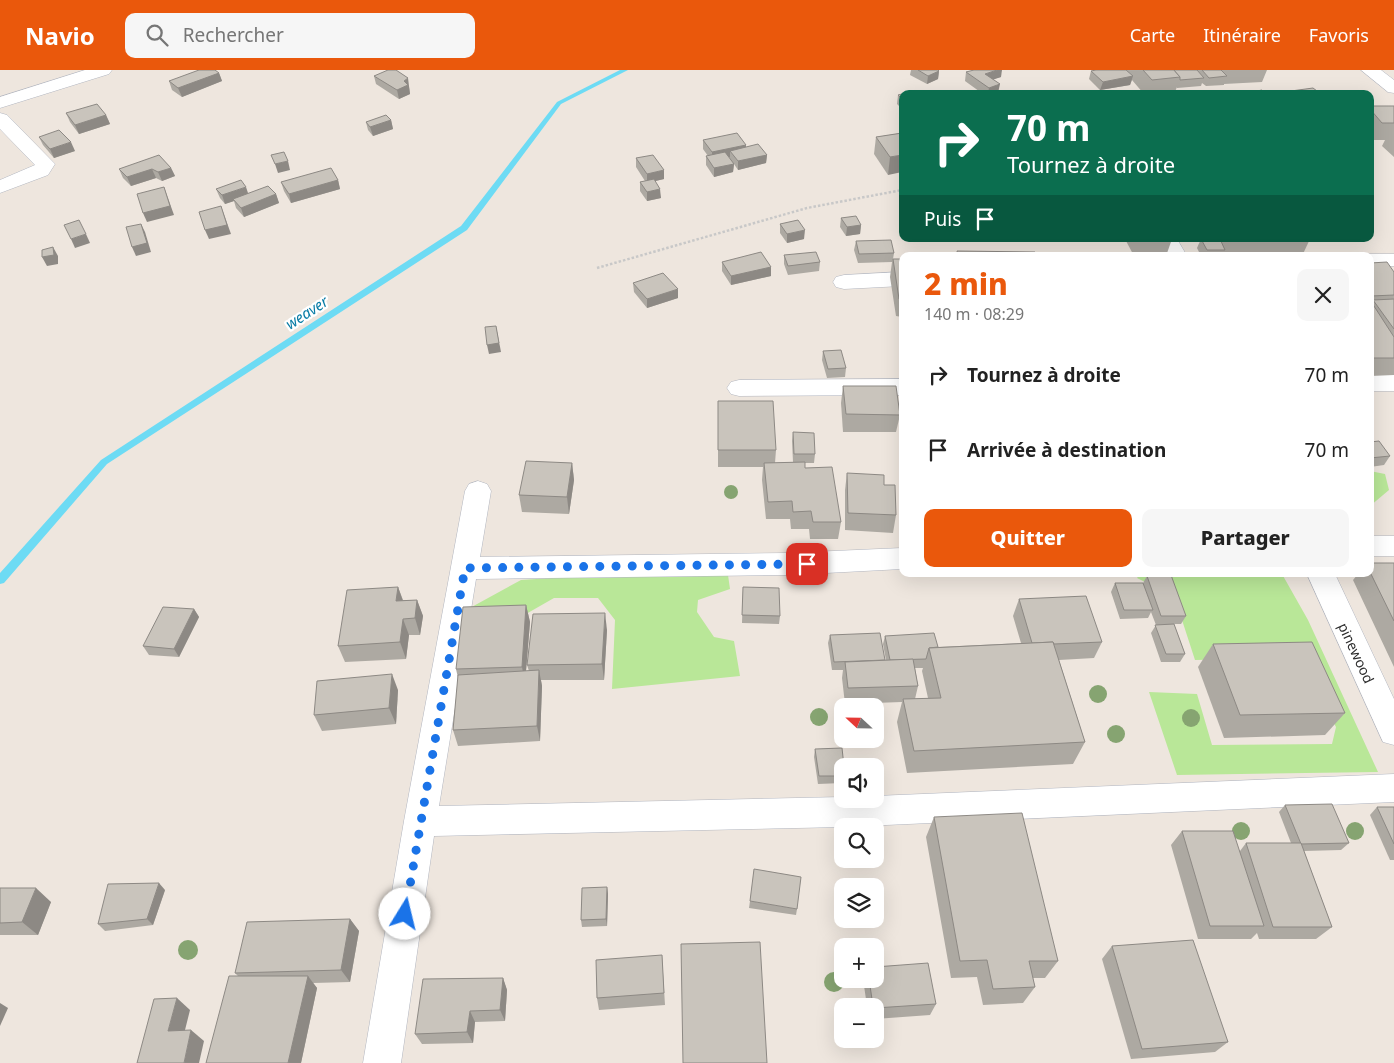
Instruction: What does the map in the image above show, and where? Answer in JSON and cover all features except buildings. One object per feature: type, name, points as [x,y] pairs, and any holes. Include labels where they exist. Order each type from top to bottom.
[{"type":"street","points":[[0,103],[103,70]]},
{"type":"street","points":[[1370,70],[1394,88]]},
{"type":"street","points":[[1374,95],[1394,93]]},
{"type":"street","points":[[0,120],[45,164],[41,171],[0,187]]},
{"type":"street","points":[[1374,260],[1394,260]]},
{"type":"street","points":[[844,282],[899,279]]},
{"type":"street","points":[[1374,383],[1394,383]]},
{"type":"street","points":[[739,388],[899,387]]},
{"type":"street","points":[[382,1063],[420,821],[478,491]]},
{"type":"street","points":[[1374,546],[1394,546]]},
{"type":"street","points":[[465,568],[788,564],[899,559]]},
{"type":"street","name":"pinewood","points":[[1322,577],[1394,732]]},
{"type":"street","points":[[420,821],[852,812],[1394,788]]},
{"type":"path","points":[[597,268],[806,208],[899,191]]},
{"type":"green space","points":[[1374,472],[1385,474],[1389,490],[1374,503]]},
{"type":"green space","points":[[728,575],[730,589],[698,600],[697,612],[714,637],[734,641],[740,676],[612,689],[615,620],[598,598],[554,598],[519,618],[468,609],[521,580],[583,576]]},
{"type":"green space","points":[[1284,577],[1308,620],[1378,772],[1177,775],[1149,692],[1197,694],[1212,745],[1332,744],[1336,727],[1299,658],[1195,660],[1182,620],[1147,583],[1137,578]]},
{"type":"waterway","name":"weaver","points":[[0,580],[104,462],[464,228],[559,103],[625,70]]},
{"type":"route","points":[[405,914],[465,568],[807,564]]}]
